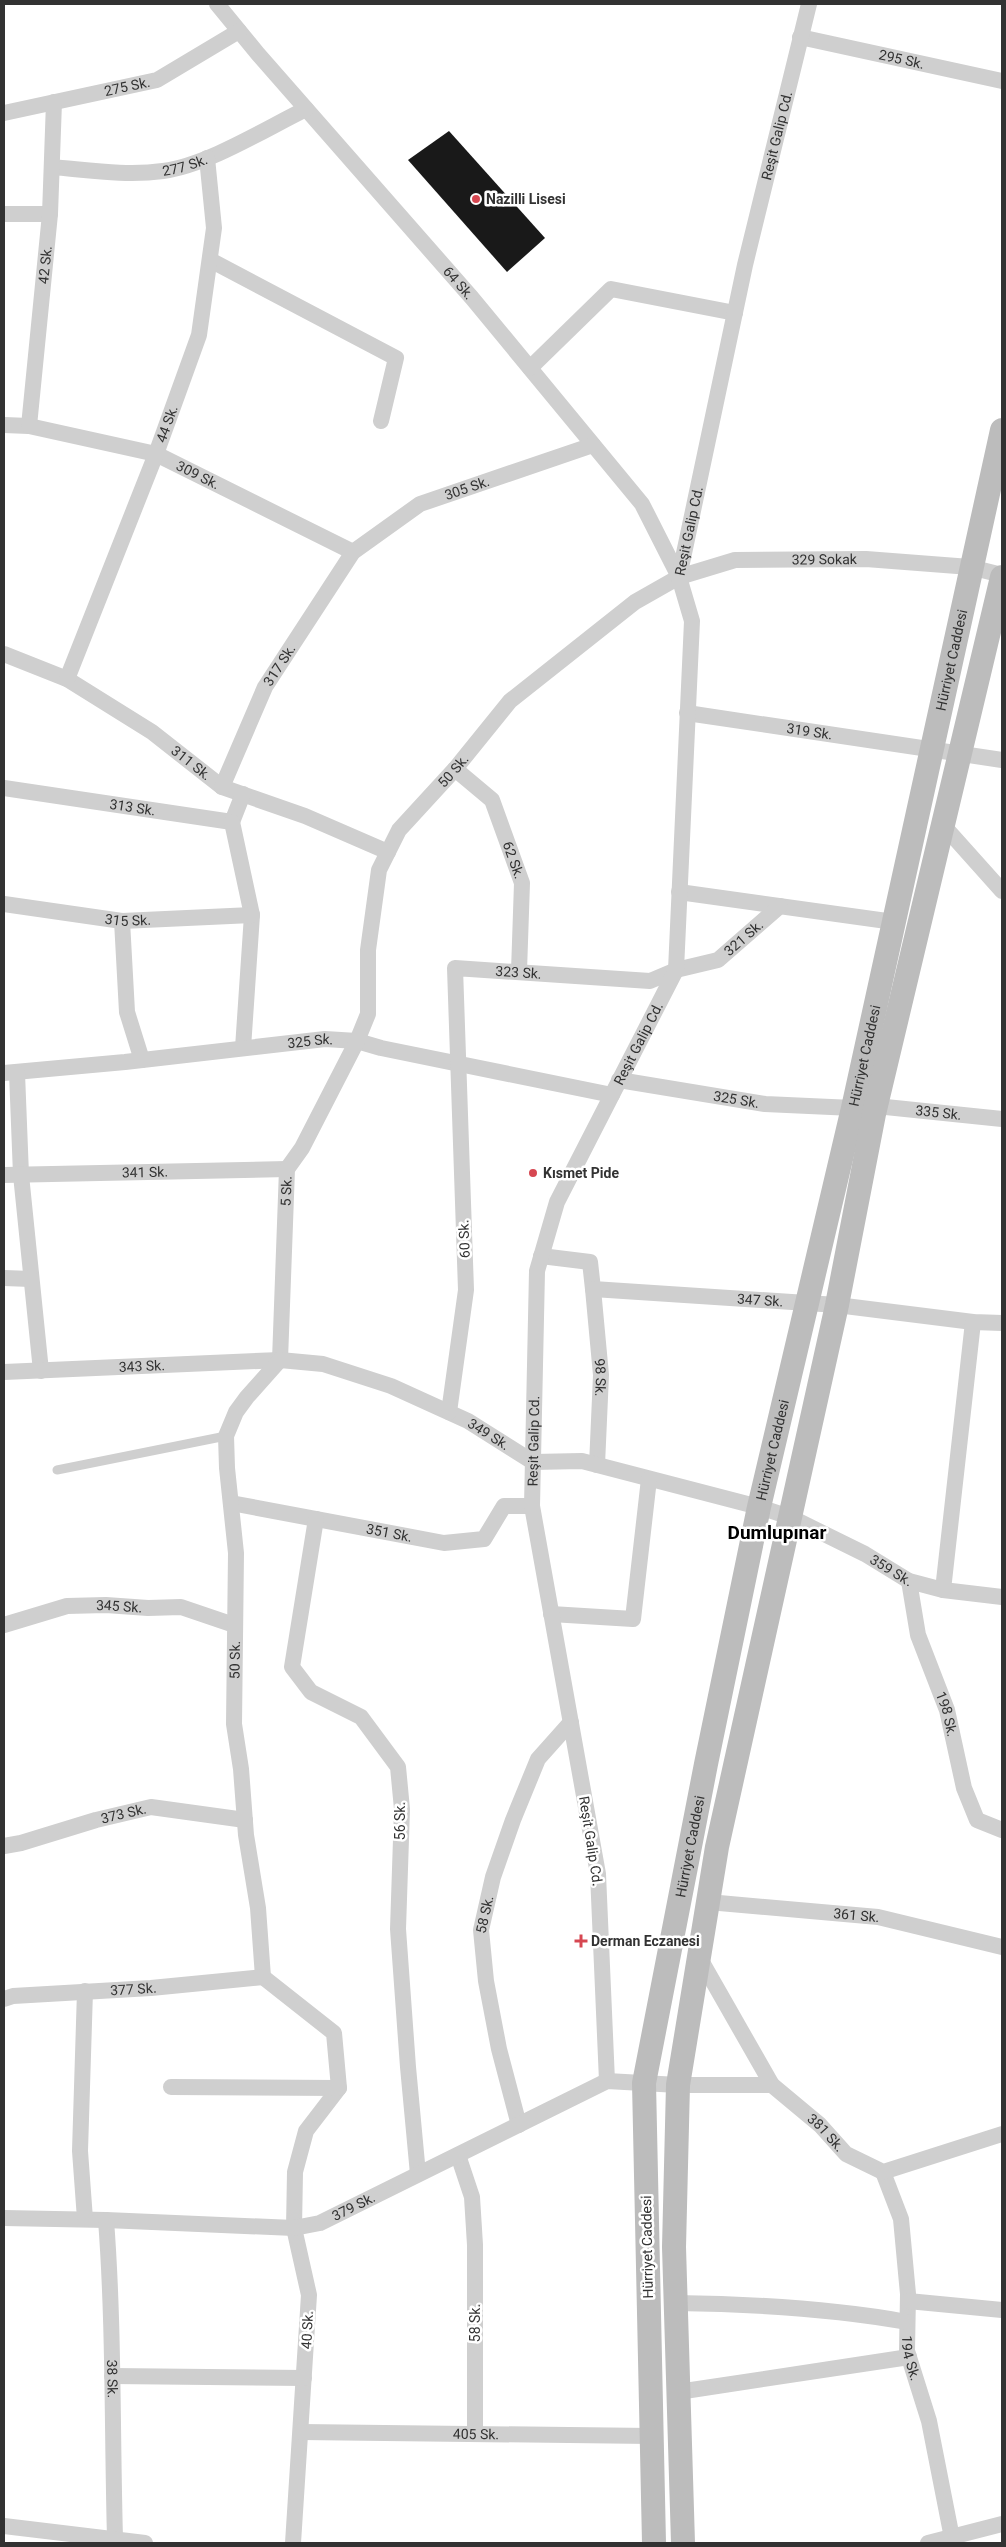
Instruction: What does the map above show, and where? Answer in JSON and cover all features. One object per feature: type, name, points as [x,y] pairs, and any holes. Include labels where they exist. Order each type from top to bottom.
[{"type":"main road","name":"Hürriyet Caddesi","points":[[683,2543],[674,2247],[678,2085],[717,1847],[837,1306],[865,1107],[894,922],[970,567],[1002,430]]},
{"type":"main road","name":"Hürriyet Caddesi","points":[[654,2543],[644,2083],[706,1764],[759,1507],[805,1303],[865,1107],[944,825],[1002,576]]},
{"type":"street","name":"64 Sk.","points":[[217,4],[306,109],[472,298],[642,504],[679,577]]},
{"type":"street","name":"Reşit Galip Cd.","points":[[607,2081],[598,1874],[532,1506],[537,1272],[557,1202],[676,970],[692,621],[679,577],[735,313],[809,4]]},
{"type":"street","name":"275 Sk.","points":[[4,113],[157,80],[239,31]]},
{"type":"street","name":"295 Sk.","points":[[800,37],[1002,81]]},
{"type":"street","name":"42 Sk.","points":[[29,426],[50,214],[54,102]]},
{"type":"street","name":"277 Sk.","points":[[52,167],[130,174],[164,171],[207,158],[306,109]]},
{"type":"street","name":"44 Sk.","points":[[67,679],[156,454],[199,335],[214,228],[207,158]]},
{"type":"street","points":[[4,214],[50,214]]},
{"type":"street","points":[[210,260],[396,358],[381,421]]},
{"type":"street","points":[[530,368],[611,289],[735,313]]},
{"type":"street","name":"309 Sk.","points":[[4,425],[29,426],[156,454],[353,552]]},
{"type":"street","name":"305 Sk.","points":[[353,552],[420,504],[593,445]]},
{"type":"street","name":"317 Sk.","points":[[222,787],[265,687],[353,552]]},
{"type":"street","name":"329 Sokak","points":[[679,577],[736,560],[866,559],[970,567],[1002,576]]},
{"type":"street","name":"50 Sk.","points":[[357,1041],[368,1014],[368,950],[379,870],[399,830],[455,769],[510,701],[634,602],[679,577]]},
{"type":"street","name":"311 Sk.","points":[[4,654],[67,679],[152,732],[222,787],[305,816],[388,852]]},
{"type":"street","name":"319 Sk.","points":[[687,713],[1002,760]]},
{"type":"street","name":"62 Sk.","points":[[455,769],[492,800],[522,883],[519,971]]},
{"type":"street","name":"313 Sk.","points":[[4,788],[232,822]]},
{"type":"street","points":[[242,1048],[252,915],[232,822],[243,794]]},
{"type":"street","points":[[944,825],[1002,891]]},
{"type":"street","name":"321 Sk.","points":[[679,892],[894,922]]},
{"type":"street","name":"315 Sk.","points":[[4,904],[122,921],[252,915]]},
{"type":"street","name":"321 Sk.","points":[[676,970],[718,960],[780,906]]},
{"type":"street","points":[[122,921],[127,1012],[142,1060]]},
{"type":"street","name":"323 Sk.","points":[[458,1064],[455,968],[650,981],[676,970]]},
{"type":"street","name":"325 Sk.","points":[[10,1073],[325,1039],[357,1041],[380,1048],[458,1064],[616,1087],[765,1104],[865,1107]]},
{"type":"street","name":"5 Sk.","points":[[280,1360],[286,1169],[302,1148],[357,1041]]},
{"type":"street","name":"60 Sk.","points":[[449,1412],[466,1290],[458,1064]]},
{"type":"street","points":[[10,1073],[41,1370]]},
{"type":"street","name":"335 Sk.","points":[[865,1107],[1002,1120]]},
{"type":"street","name":"341 Sk.","points":[[4,1175],[286,1169]]},
{"type":"street","points":[[541,1256],[590,1262],[593,1289]]},
{"type":"street","points":[[4,1278],[31,1278]]},
{"type":"street","name":"347 Sk.","points":[[593,1289],[805,1303],[973,1322],[1002,1323]]},
{"type":"street","name":"98 Sk.","points":[[593,1289],[601,1375],[597,1465]]},
{"type":"street","points":[[944,1590],[973,1322]]},
{"type":"street","name":"50 Sk.","points":[[263,1977],[258,1908],[245,1820],[241,1769],[234,1724],[236,1553],[226,1436],[236,1412],[246,1397],[280,1360]]},
{"type":"street","name":"349 Sk.","points":[[280,1360],[323,1364],[391,1386],[468,1421],[533,1462]]},
{"type":"street","name":"343 Sk.","points":[[4,1372],[280,1360]]},
{"type":"street","points":[[533,1462],[582,1460],[759,1507]]},
{"type":"street","points":[[551,1614],[632,1619],[649,1479]]},
{"type":"street","name":"351 Sk.","points":[[231,1503],[444,1544],[484,1539],[504,1506],[532,1506]]},
{"type":"street","name":"359 Sk.","points":[[759,1507],[790,1517],[866,1554],[909,1581],[944,1590],[1002,1597]]},
{"type":"street","name":"56 Sk.","points":[[316,1519],[292,1667],[311,1692],[361,1716],[398,1767],[402,1809],[398,1929],[418,2174]]},
{"type":"street","name":"198 Sk.","points":[[909,1581],[918,1635],[947,1710],[964,1788],[977,1820],[1002,1830]]},
{"type":"street","name":"345 Sk.","points":[[4,1625],[67,1606],[106,1605],[148,1608],[181,1607],[234,1625]]},
{"type":"street","name":"58 Sk.","points":[[518,2125],[499,2049],[486,1981],[481,1930],[494,1876],[512,1820],[538,1759],[571,1722]]},
{"type":"street","name":"373 Sk.","points":[[4,1846],[21,1843],[96,1820],[151,1807],[245,1820]]},
{"type":"street","name":"361 Sk.","points":[[708,1902],[878,1916],[1002,1947]]},
{"type":"street","points":[[678,2085],[772,2085],[699,1958]]},
{"type":"street","points":[[171,2087],[339,2088],[334,2033],[263,1977]]},
{"type":"street","name":"377 Sk.","points":[[4,1999],[13,1996],[151,1988],[263,1977]]},
{"type":"street","points":[[85,1991],[80,2150],[85,2219]]},
{"type":"street","name":"379 Sk.","points":[[4,2218],[85,2219],[294,2228],[320,2223],[607,2081],[678,2085]]},
{"type":"street","name":"381 Sk.","points":[[772,2085],[820,2125],[846,2154],[883,2172]]},
{"type":"street","name":"40 Sk.","points":[[293,2543],[309,2295],[294,2228],[295,2172],[306,2131],[339,2088]]},
{"type":"street","points":[[883,2172],[1002,2134]]},
{"type":"street","name":"58 Sk.","points":[[458,2155],[472,2197],[475,2245],[476,2433]]},
{"type":"street","name":"194 Sk.","points":[[883,2172],[901,2219],[908,2301],[907,2351],[929,2421],[952,2540]]},
{"type":"street","name":"38 Sk.","points":[[106,2220],[112,2290],[115,2538]]},
{"type":"street","points":[[908,2301],[1002,2310]]},
{"type":"street","points":[[676,2303],[770,2305],[854,2313],[907,2322]]},
{"type":"street","points":[[678,2392],[909,2357]]},
{"type":"street","points":[[112,2376],[304,2378]]},
{"type":"street","name":"405 Sk.","points":[[301,2432],[651,2436]]},
{"type":"street","points":[[928,2543],[952,2540],[1002,2524]]},
{"type":"street","points":[[4,2526],[145,2543]]},
{"type":"lane","points":[[57,1470],[226,1436]]},
{"type":"building","name":"Nazilli Lisesi","points":[[449,131],[545,238],[507,272],[408,160]]},
{"type":"place","name":"Nazilli Lisesi","points":[[476,199]]},
{"type":"place","name":"Kısmet Pide","points":[[533,1173]]},
{"type":"place","name":"Derman Eczanesi","points":[[581,1941]]},
{"type":"district","name":"Dumlupınar","points":[[777,1532]]}]
